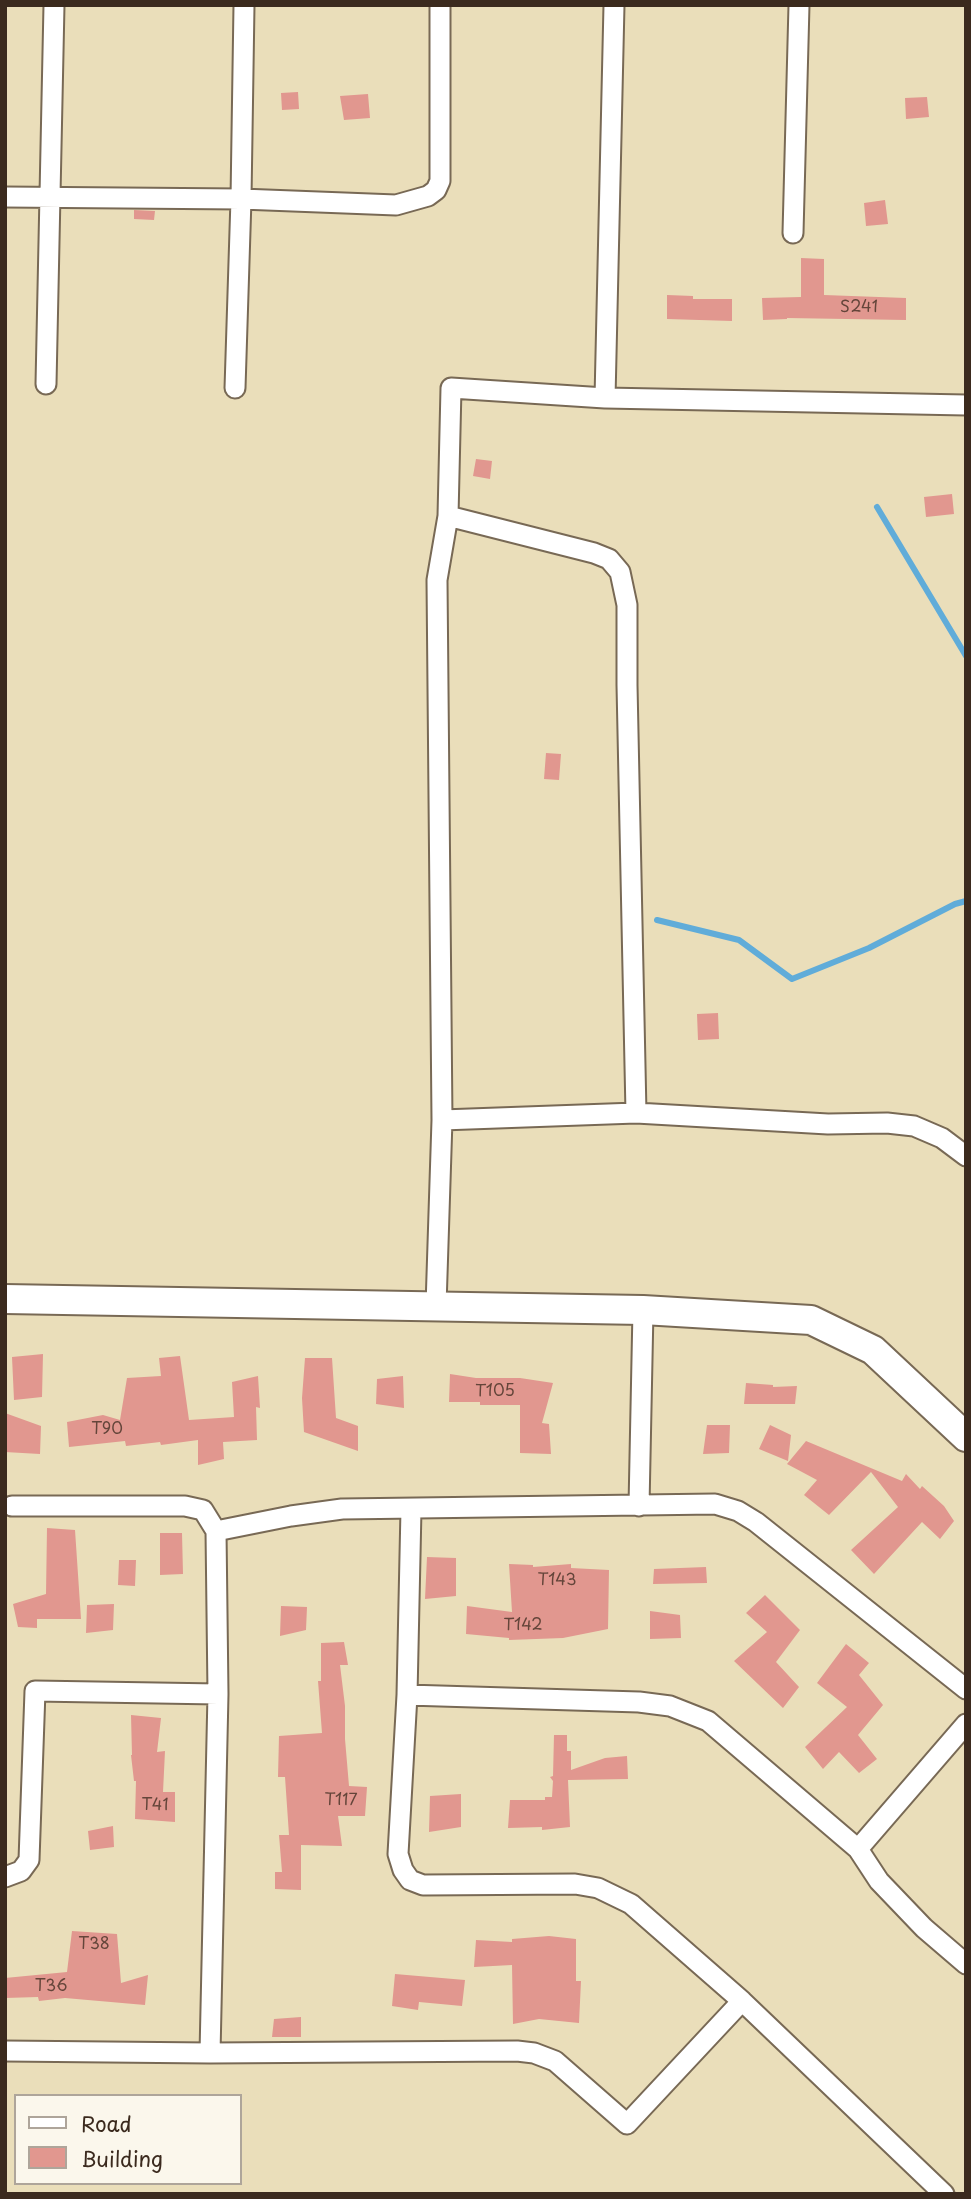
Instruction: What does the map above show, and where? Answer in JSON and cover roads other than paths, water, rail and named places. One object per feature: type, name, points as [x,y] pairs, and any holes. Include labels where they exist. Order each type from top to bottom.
[{"type":"street","points":[[46,384],[54,5]]},
{"type":"street","points":[[235,388],[244,5]]},
{"type":"street","points":[[5,197],[396,205],[428,196],[436,190],[440,181],[440,5]]},
{"type":"street","points":[[605,398],[614,5]]},
{"type":"street","points":[[793,233],[799,5]]},
{"type":"street","points":[[436,1306],[442,1119],[437,580],[448,516],[451,388],[605,398],[966,405]]},
{"type":"street","points":[[448,516],[594,553],[610,559],[620,572],[628,604],[627,685],[636,1113]]},
{"type":"street","points":[[442,1119],[636,1113],[828,1124],[887,1123],[914,1126],[942,1138],[966,1156]]},
{"type":"street","points":[[5,1299],[643,1310],[811,1320],[873,1350],[966,1437]]},
{"type":"street","points":[[639,1506],[643,1310]]},
{"type":"street","points":[[216,1531],[342,1509],[715,1504],[738,1511],[755,1522],[966,1689]]},
{"type":"street","points":[[12,1506],[185,1506],[203,1510],[216,1531],[218,1694],[210,2053]]},
{"type":"street","points":[[411,1509],[407,1695],[398,1854],[402,1870],[410,1880],[423,1885],[575,1884],[598,1888],[631,1904],[742,2001],[944,2194]]},
{"type":"street","points":[[5,1877],[21,1871],[29,1860],[35,1691],[218,1694]]},
{"type":"street","points":[[407,1695],[639,1702],[670,1706],[708,1721],[858,1849],[879,1881],[924,1928],[966,1964]]},
{"type":"street","points":[[858,1849],[966,1724]]},
{"type":"street","points":[[5,2052],[517,2051],[555,2060],[626,2124],[742,2001]]},
{"type":"waterway","points":[[877,507],[966,656]]},
{"type":"waterway","points":[[657,920],[739,940],[792,979],[869,948],[966,901]]}]
